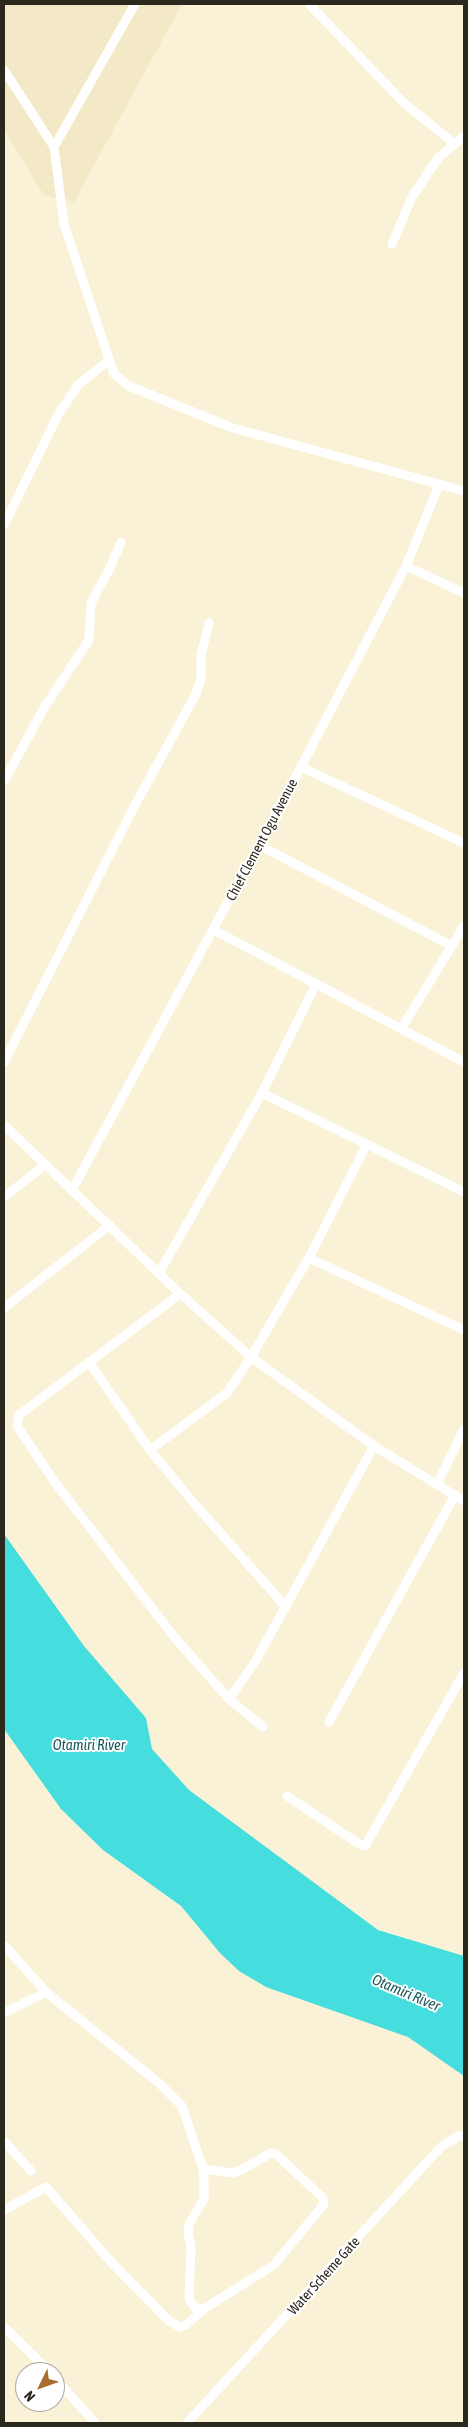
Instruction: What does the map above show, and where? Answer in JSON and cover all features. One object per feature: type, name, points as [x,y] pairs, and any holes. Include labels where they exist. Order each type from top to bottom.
[{"type":"street","points":[[54,147],[135,4]]},
{"type":"street","points":[[309,4],[404,103],[455,144]]},
{"type":"street","points":[[4,70],[54,147],[64,224],[108,361],[114,374],[128,386],[233,428],[464,491]]},
{"type":"street","points":[[392,244],[412,197],[438,158],[464,136]]},
{"type":"street","points":[[4,525],[58,415],[78,385],[108,361]]},
{"type":"street","name":"Chief Clement Ogu Avenue","points":[[72,1190],[214,930],[406,566],[439,485]]},
{"type":"street","points":[[4,781],[44,708],[89,640],[91,603],[110,568],[121,542]]},
{"type":"street","points":[[406,566],[464,593]]},
{"type":"street","points":[[4,1062],[135,805],[196,694],[200,679],[201,655],[210,623]]},
{"type":"street","points":[[301,767],[464,843]]},
{"type":"street","points":[[259,845],[452,946]]},
{"type":"street","points":[[401,1029],[464,926]]},
{"type":"street","points":[[214,930],[464,1062]]},
{"type":"street","points":[[159,1273],[262,1093],[316,984]]},
{"type":"street","points":[[262,1093],[464,1192]]},
{"type":"street","points":[[4,1125],[180,1294],[251,1357],[374,1446],[464,1501]]},
{"type":"street","points":[[150,1450],[227,1393],[251,1357],[309,1258],[367,1144]]},
{"type":"street","points":[[4,1197],[45,1165]]},
{"type":"street","points":[[4,1308],[110,1225]]},
{"type":"street","points":[[309,1258],[464,1330]]},
{"type":"street","points":[[180,1294],[20,1415],[17,1426],[54,1480],[169,1630],[229,1700],[263,1727]]},
{"type":"street","points":[[89,1362],[150,1450],[192,1502],[286,1606]]},
{"type":"street","points":[[437,1484],[464,1429]]},
{"type":"street","points":[[229,1700],[255,1662],[374,1446]]},
{"type":"street","points":[[329,1722],[455,1495]]},
{"type":"street","points":[[287,1796],[359,1844],[365,1846],[464,1673]]},
{"type":"street","points":[[4,1945],[46,1992],[175,2097],[182,2106],[203,2169],[204,2199],[189,2224],[188,2232],[191,2247],[189,2298],[197,2309],[205,2308]]},
{"type":"street","points":[[4,2013],[46,1992]]},
{"type":"street","name":"Water Scheme Gate","points":[[187,2423],[441,2147],[458,2136],[464,2136]]},
{"type":"street","points":[[4,2141],[31,2171]]},
{"type":"street","points":[[4,2210],[46,2187],[111,2262],[169,2321],[180,2327],[186,2325],[205,2308],[274,2265],[324,2204],[322,2198],[277,2155],[271,2153],[233,2173],[203,2169]]},
{"type":"street","points":[[4,2327],[40,2362]]},
{"type":"street","points":[[65,2389],[95,2423]]},
{"type":"shaded area","points":[[4,4],[182,4],[74,202],[44,195],[4,130]]},
{"type":"water","name":"Otamiri River","points":[[4,1534],[84,1646],[146,1718],[152,1749],[189,1790],[378,1930],[464,1956],[464,2076],[408,2037],[266,1987],[239,1971],[220,1953],[181,1906],[103,1850],[61,1809],[4,1729]]}]
